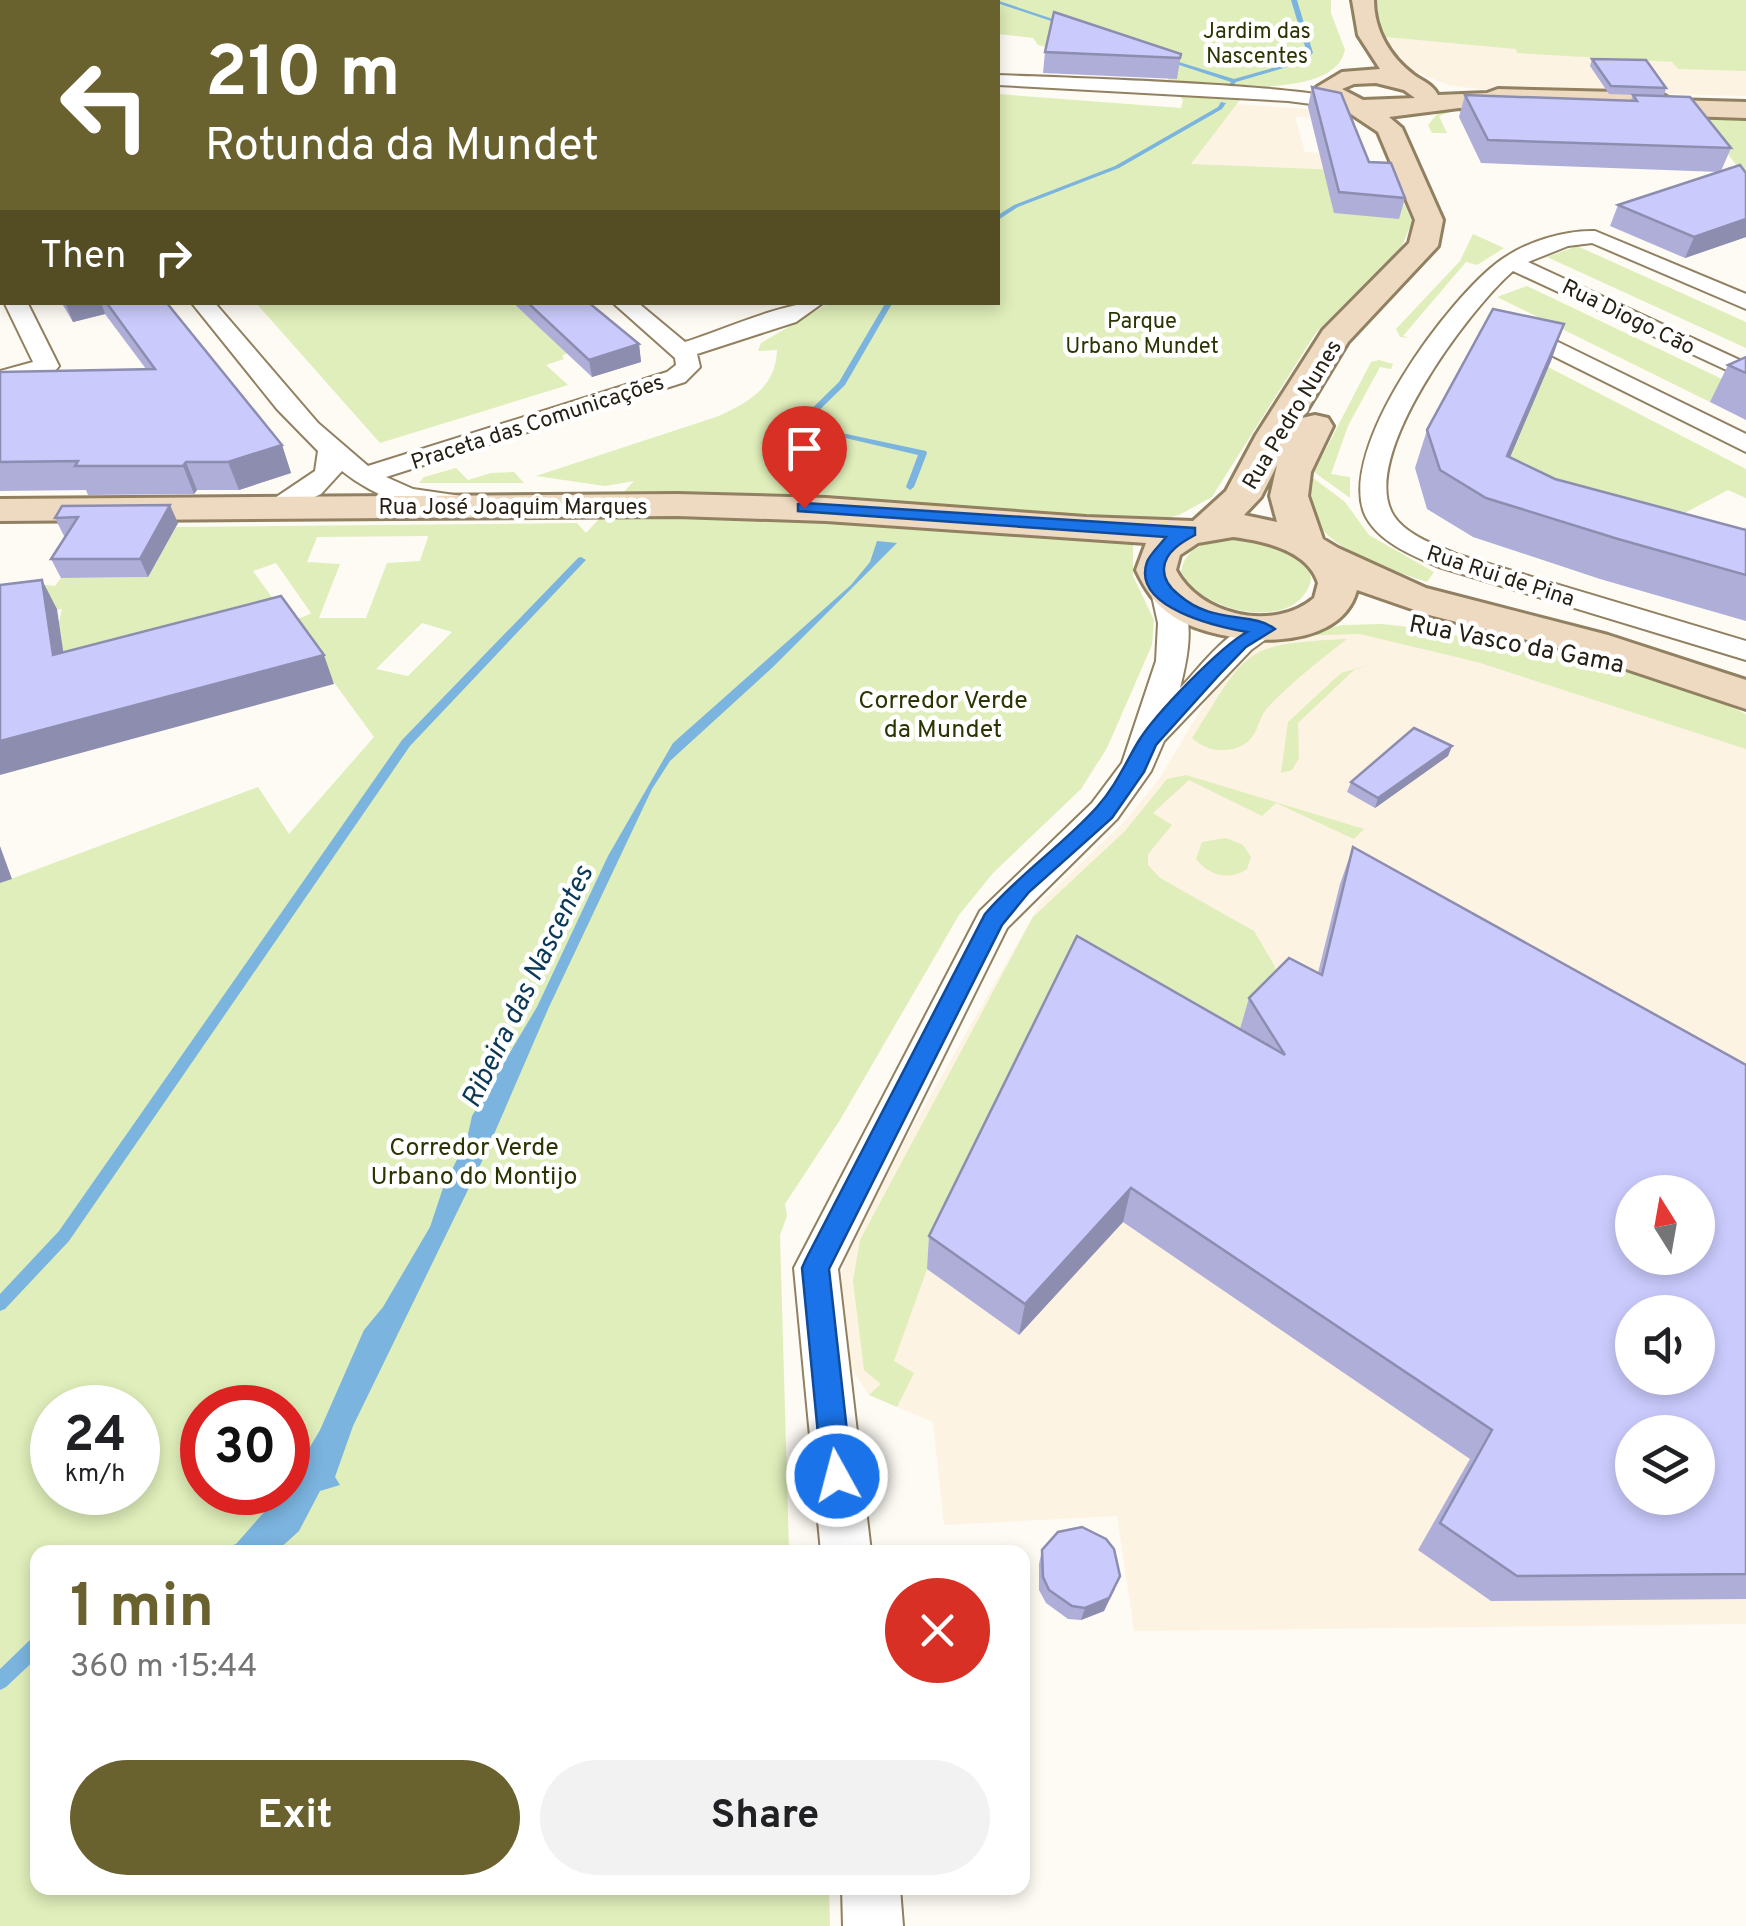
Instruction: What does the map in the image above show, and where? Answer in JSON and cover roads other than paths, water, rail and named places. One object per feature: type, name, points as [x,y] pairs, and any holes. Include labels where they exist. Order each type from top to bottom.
[{"type":"main road","points":[[1345,0],[1346,18],[1359,56],[1345,93],[1385,111],[1416,95],[1472,101],[1746,107]]},
{"type":"main road","points":[[1363,0],[1362,12],[1386,63],[1416,95]]},
{"type":"main road","name":"Rua Pedro Nunes","points":[[1199,529],[1242,498],[1274,436],[1335,336],[1423,246],[1429,234],[1429,220],[1389,128],[1345,93]]},
{"type":"main road","name":"Rua Pedro Nunes","points":[[1285,626],[1334,600],[1338,586],[1334,571],[1315,551],[1287,504],[1290,473],[1352,358],[1451,248],[1455,231],[1450,211],[1414,131],[1416,95]]},
{"type":"main road","name":"Rua José Joaquim Marques","points":[[0,510],[484,506],[840,509],[1024,524],[1199,529]]},
{"type":"main road","name":"Rua José Joaquim Marques","points":[[1024,524],[1122,554],[1138,564],[1165,593]]},
{"type":"main road","name":"Rua Vasco da Gama","points":[[1199,529],[1259,528],[1315,551],[1349,573],[1393,590],[1740,678]]},
{"type":"main road","points":[[1165,593],[1156,577],[1155,563],[1173,540],[1199,529]]},
{"type":"main road","name":"Rua Vasco da Gama","points":[[1165,593],[1209,620],[1285,626],[1386,618],[1478,630],[1740,678]]},
{"type":"street","points":[[1000,80],[1242,94],[1345,93]]},
{"type":"street","points":[[1510,263],[1579,236],[1595,237],[1746,302]]},
{"type":"street","name":"Rua Rui de Pina","points":[[1510,263],[1467,308],[1428,358],[1386,434],[1372,488],[1379,515],[1416,546],[1447,561],[1740,678]]},
{"type":"street","name":"Rua Diogo Cão","points":[[1510,263],[1546,276],[1746,372]]},
{"type":"street","points":[[0,378],[47,366],[14,305]]},
{"type":"street","points":[[205,305],[331,451],[410,498],[484,506]]},
{"type":"street","points":[[627,305],[682,350],[788,318],[808,305]]},
{"type":"street","points":[[1467,308],[1491,316],[1746,444]]},
{"type":"street","name":"Praceta das Comunicações","points":[[366,475],[676,376],[688,366],[688,356],[682,350]]},
{"type":"street","points":[[274,508],[312,488],[328,474],[331,451]]},
{"type":"street","points":[[845,1545],[816,1268],[993,920],[1021,886],[1104,812],[1134,772],[1148,742],[1172,656],[1176,623],[1165,593]]},
{"type":"street","points":[[1148,742],[1240,643],[1285,626]]},
{"type":"street","points":[[871,1895],[873,1926]]},
{"type":"water","points":[[877,541],[897,543],[773,667],[670,761],[652,789],[549,1007],[485,1155],[353,1426],[335,1477],[340,1485],[320,1491],[310,1510],[310,1447],[364,1330],[383,1307],[430,1227],[443,1188],[467,1139],[472,1116],[537,1007],[608,856],[673,743],[851,585],[870,562]]},
{"type":"water","points":[[262,1515],[307,1515],[299,1531],[284,1545],[233,1545]]},
{"type":"waterway","name":"Ribeira das Nascentes","points":[[1234,81],[1299,62],[1310,53],[1294,0]]},
{"type":"waterway","points":[[1000,3],[1065,24]]},
{"type":"waterway","points":[[1164,59],[1234,81]]},
{"type":"waterway","name":"Ribeira das Nascentes","points":[[1232,85],[1234,81]]},
{"type":"waterway","name":"Ribeira das Nascentes","points":[[1000,217],[1016,206],[1117,167],[1223,103]]},
{"type":"waterway","name":"Ribeira das Nascentes","points":[[888,305],[842,383],[798,426],[923,453],[910,487]]},
{"type":"waterway","points":[[0,1304],[64,1236],[406,743],[581,560]]},
{"type":"waterway","name":"Ribeira das Nascentes","points":[[0,1681],[30,1652]]},
{"type":"park label","name":"Jardim das Nascentes","points":[[1257,42]]},
{"type":"park label","name":"Parque Urbano Mundet","points":[[1142,332]]},
{"type":"park label","name":"Corredor Verde da Mundet","points":[[943,714]]},
{"type":"park label","name":"Corredor Verde Urbano do Montijo","points":[[474,1160]]}]
